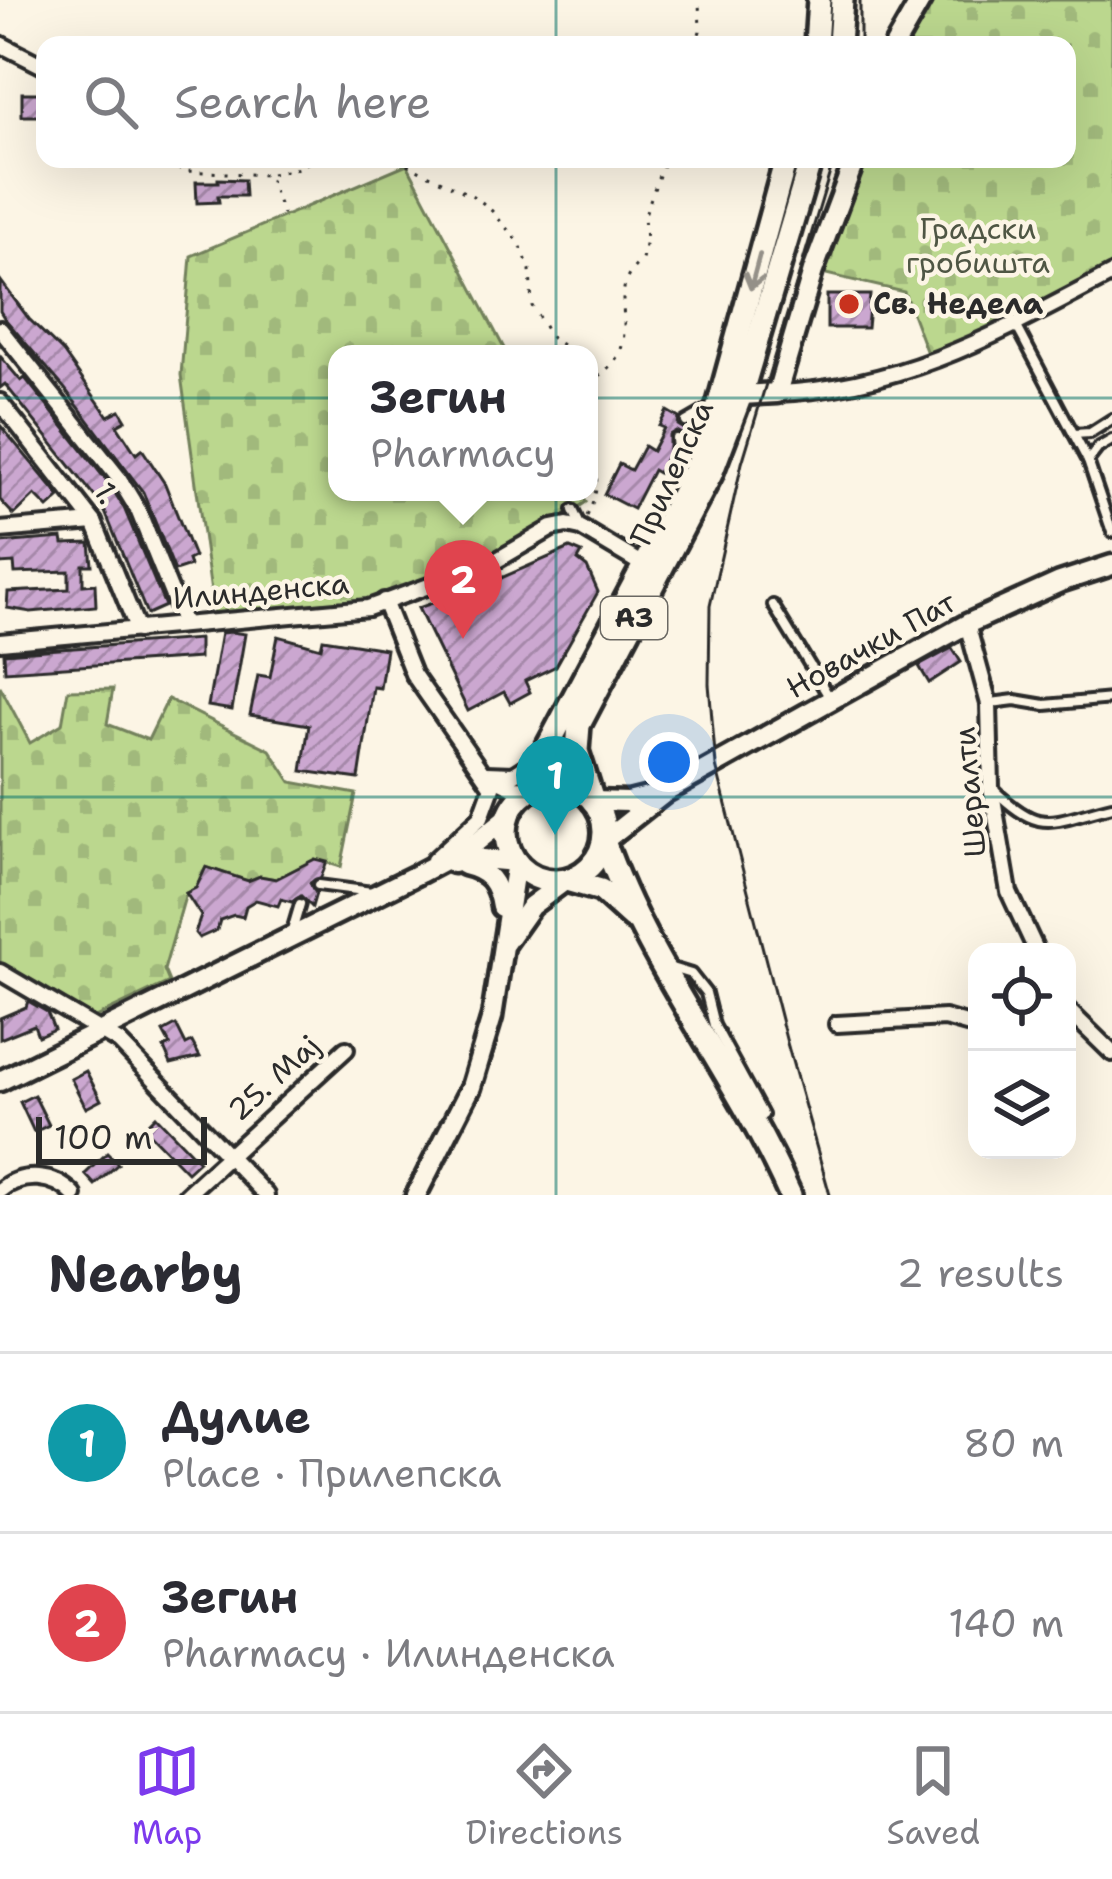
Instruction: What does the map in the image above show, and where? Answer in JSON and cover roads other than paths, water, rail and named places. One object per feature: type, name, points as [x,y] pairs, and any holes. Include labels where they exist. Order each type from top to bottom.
[{"type":"main road","points":[[817,36],[819,0]]},
{"type":"main road","points":[[840,36],[842,0]]},
{"type":"main road","points":[[901,36],[920,0]]},
{"type":"main road","name":"Прилепска","points":[[531,789],[533,774],[682,494],[719,403],[784,168]]},
{"type":"main road","name":"Прилепска","points":[[604,801],[580,769],[577,751],[584,712],[711,474],[741,395],[808,168]]},
{"type":"main road","points":[[741,395],[777,393],[813,271],[852,168]]},
{"type":"main road","name":"Новачки Пат","points":[[667,792],[968,624],[1060,582],[1112,565]]},
{"type":"main road","points":[[531,789],[544,784],[572,785],[604,801],[667,792]]},
{"type":"main road","name":"A3","points":[[509,816],[531,789]]},
{"type":"main road","points":[[503,937],[531,906],[591,866],[604,841],[667,792]]},
{"type":"main road","name":"A3","points":[[604,801],[604,841],[614,869],[664,967],[714,1041],[790,1195]]},
{"type":"main road","points":[[416,1195],[471,1087],[492,1017],[516,862],[506,832],[509,816]]},
{"type":"main road","points":[[0,1081],[420,873],[473,845],[509,816]]},
{"type":"main road","points":[[614,869],[614,851],[624,826]]},
{"type":"main road","points":[[420,873],[471,858],[516,862]]},
{"type":"main road","name":"A3","points":[[516,862],[538,878],[601,890],[641,926]]},
{"type":"main road","points":[[453,863],[483,870],[498,888],[503,937]]},
{"type":"street","points":[[0,44],[36,62]]},
{"type":"street","points":[[777,393],[884,380],[931,364],[1112,274]]},
{"type":"street","points":[[0,329],[118,477],[138,510],[184,624]]},
{"type":"street","name":"1.","points":[[0,402],[94,522],[138,630]]},
{"type":"street","points":[[0,530],[94,522]]},
{"type":"street","name":"Илинденска","points":[[0,642],[368,608],[492,562],[552,528],[581,528]]},
{"type":"street","points":[[581,528],[643,565]]},
{"type":"street","points":[[384,601],[413,674],[509,816]]},
{"type":"street","name":"Шералти","points":[[968,624],[989,704],[992,787],[1009,892],[1033,943]]},
{"type":"street","points":[[489,781],[513,775],[545,751]]},
{"type":"street","points":[[489,781],[531,789]]},
{"type":"street","points":[[420,873],[482,818],[489,781]]},
{"type":"street","points":[[0,971],[118,1042],[266,1195]]},
{"type":"street","points":[[59,1054],[66,1031],[62,1010]]},
{"type":"street","points":[[837,1024],[945,1018],[968,1024]]},
{"type":"street","points":[[1076,1018],[1112,1053]]},
{"type":"street","name":"25. Мај","points":[[186,1195],[346,1049]]},
{"type":"street","points":[[0,1190],[12,1180],[28,1177],[46,1179],[74,1195]]},
{"type":"lane","points":[[1016,325],[1088,461],[1112,532]]},
{"type":"lane","points":[[686,422],[719,403]]},
{"type":"lane","points":[[1074,434],[1090,434],[1112,419]]},
{"type":"lane","points":[[676,439],[682,494]]},
{"type":"lane","points":[[1088,461],[1112,440]]},
{"type":"lane","points":[[573,510],[581,528]]},
{"type":"lane","points":[[773,605],[832,701]]},
{"type":"lane","points":[[989,704],[1112,700]]},
{"type":"lane","points":[[992,787],[1033,821],[1112,806]]},
{"type":"lane","points":[[318,885],[380,892]]},
{"type":"lane","points":[[291,936],[300,904]]},
{"type":"lane","points":[[714,1041],[763,1115]]},
{"type":"railway","points":[[860,0],[860,36]]},
{"type":"railway","points":[[830,1195],[716,766],[709,684],[710,606],[742,463],[831,168]]},
{"type":"place","name":"Св. Недела","points":[[849,304]]},
{"type":"place","name":"Зегин","points":[[463,639]]},
{"type":"place","name":"Дулие","points":[[555,835]]},
{"type":"park label","name":"Градски гробишта","points":[[978,246]]}]
